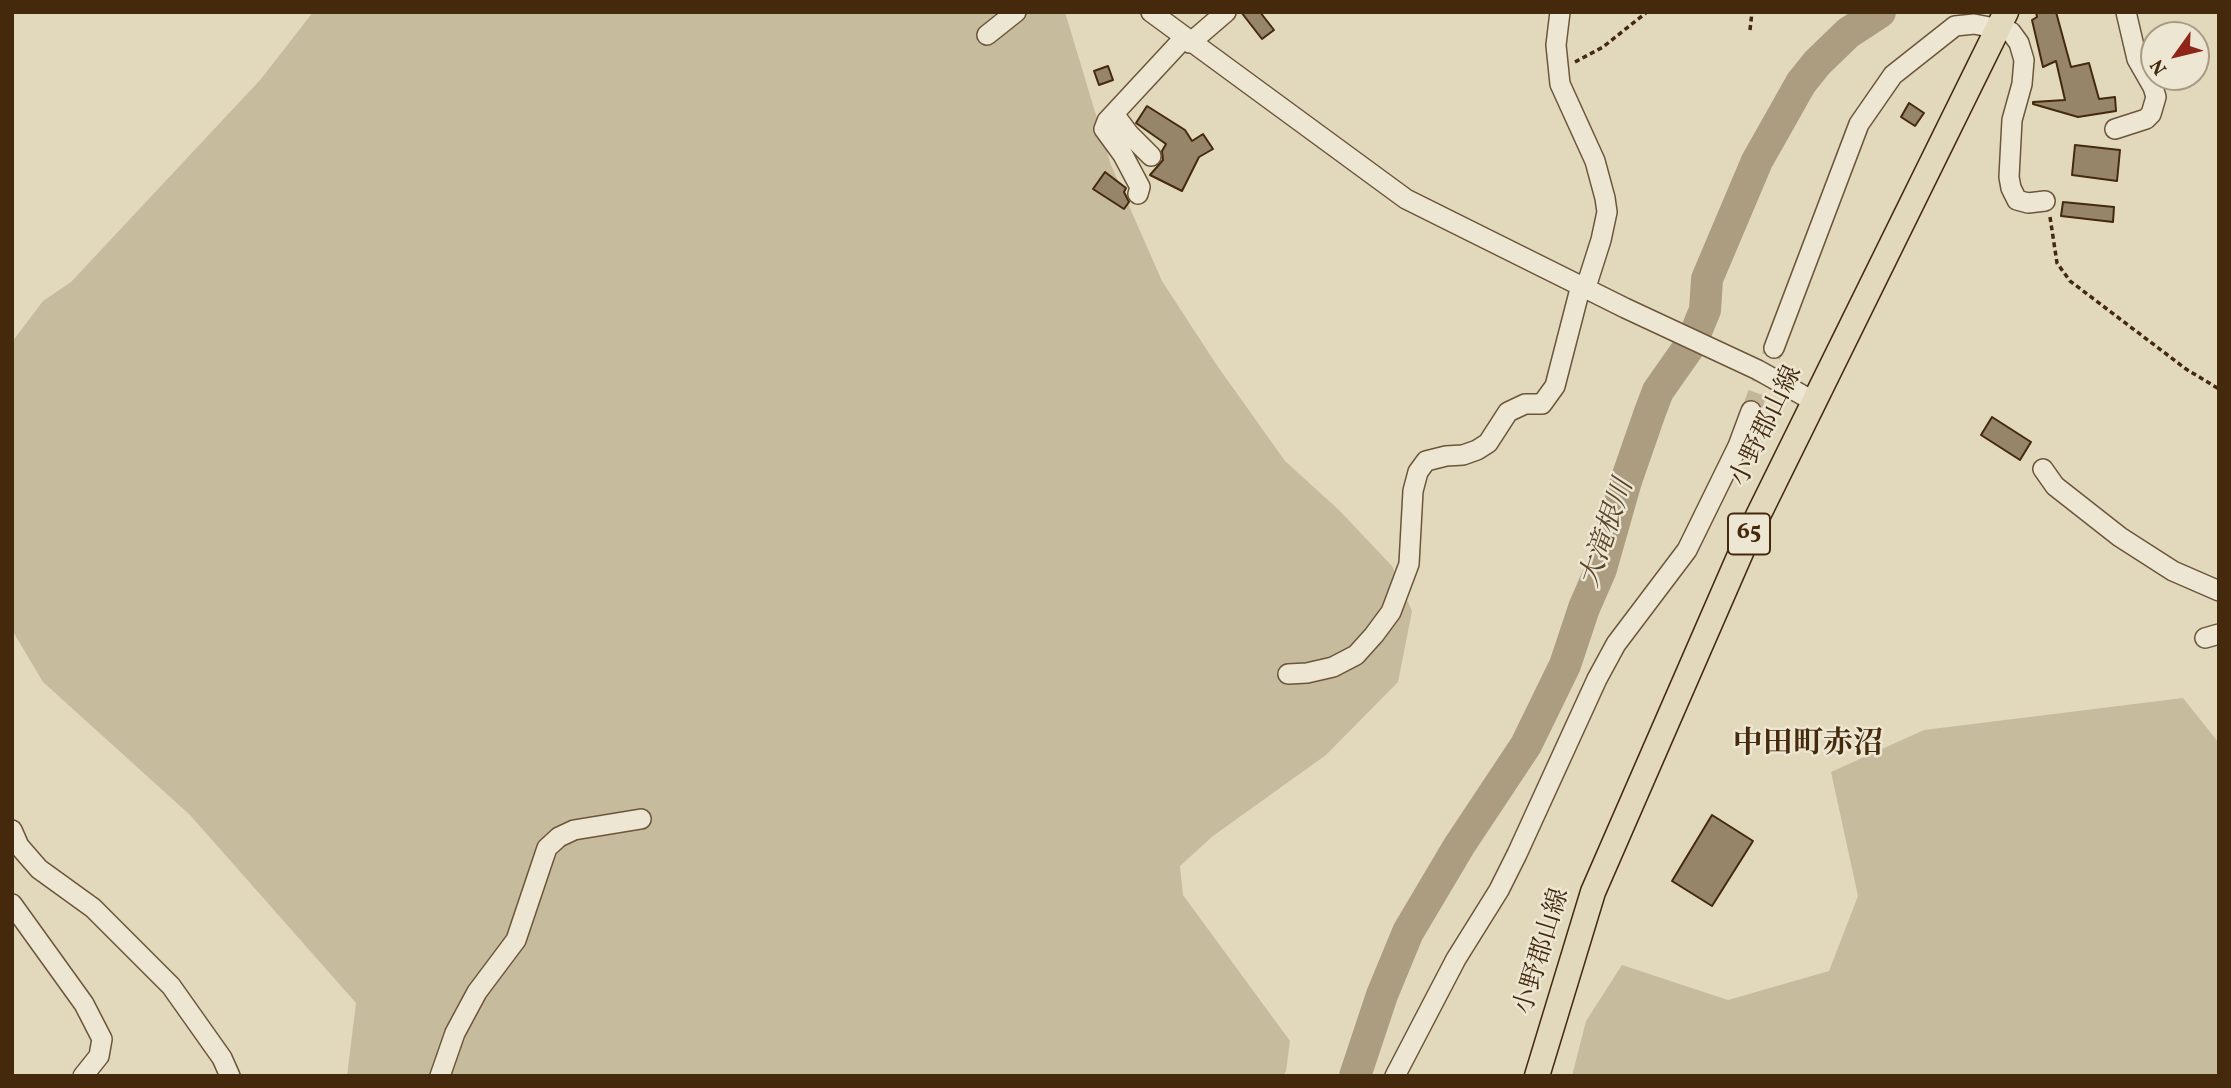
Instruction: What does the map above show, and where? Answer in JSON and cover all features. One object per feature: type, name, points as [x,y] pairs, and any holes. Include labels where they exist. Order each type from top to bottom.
[{"type":"main road","name":"小野郡山線","points":[[1537,1076],[1593,891],[1749,534],[2003,20]]},
{"type":"street","points":[[987,35],[1016,12]]},
{"type":"street","points":[[1151,12],[1406,199],[1625,308],[1758,370],[1813,401]]},
{"type":"street","points":[[1138,194],[1140,187],[1123,155],[1104,129],[1114,114],[1187,40],[1226,12]]},
{"type":"street","points":[[1288,674],[1333,667],[1356,655],[1391,612],[1409,564],[1413,491],[1418,472],[1426,461],[1477,450],[1488,443],[1508,412],[1525,404],[1542,404],[1555,386],[1583,286],[1601,240],[1607,212],[1595,161],[1560,84],[1556,62],[1556,29],[1560,12]]},
{"type":"street","points":[[2115,129],[2146,119],[2151,114],[2156,97],[2153,86],[2137,59],[2126,12]]},
{"type":"street","points":[[1773,348],[1859,124],[1893,75],[1955,26],[2003,20],[2019,43],[2024,60],[2022,84],[2012,120],[2009,160],[2011,188],[2017,200],[2028,203],[2045,201]]},
{"type":"street","points":[[1114,114],[1151,156]]},
{"type":"street","points":[[1395,1076],[1455,959],[1499,890],[1517,855],[1597,679],[1616,644],[1687,550],[1738,446],[1751,411]]},
{"type":"street","points":[[2043,469],[2055,486],[2120,537],[2173,571],[2219,591]]},
{"type":"street","points":[[440,1076],[455,1033],[477,992],[516,940],[547,848],[559,837],[574,830],[641,819]]},
{"type":"street","points":[[12,830],[19,846],[39,869],[93,908],[171,986],[222,1058],[230,1076]]},
{"type":"street","points":[[12,904],[84,1004],[102,1039],[99,1056],[83,1076]]},
{"type":"path","points":[[1556,62],[1567,65],[1579,61],[1611,41],[1647,12]]},
{"type":"path","points":[[1750,30],[1752,12]]},
{"type":"path","points":[[2045,201],[2051,219],[2057,263],[2070,281],[2186,369],[2219,389]]},
{"type":"shaded area","points":[[313,12],[1065,12],[1111,165],[1162,281],[1216,364],[1285,461],[1339,510],[1392,566],[1412,611],[1398,682],[1326,755],[1213,836],[1180,866],[1183,895],[1290,1041],[1283,1076],[347,1076],[356,1003],[190,815],[43,682],[12,630],[12,342],[43,301],[71,282],[261,79]]},
{"type":"shaded area","points":[[2183,698],[2219,743],[2219,1076],[1572,1076],[1586,1021],[1622,965],[1728,1000],[1829,971],[1858,896],[1831,772],[1924,730]]},
{"type":"building","points":[[1241,12],[1260,12],[1274,30],[1262,39]]},
{"type":"building","points":[[2036,12],[2056,12],[2071,67],[2089,63],[2099,99],[2115,97],[2116,111],[2078,117],[2033,104],[2065,100],[2056,61],[2043,67],[2032,20],[2037,17]]},
{"type":"building","points":[[1108,66],[1113,80],[1099,85],[1094,71]]},
{"type":"building","points":[[1909,103],[1924,113],[1915,126],[1901,117]]},
{"type":"building","points":[[1147,106],[1185,130],[1192,141],[1203,134],[1213,149],[1199,157],[1182,191],[1150,175],[1163,160],[1162,151],[1166,144],[1136,123]]},
{"type":"building","points":[[2075,145],[2120,150],[2117,181],[2072,175]]},
{"type":"building","points":[[1105,172],[1126,188],[1124,192],[1129,202],[1124,209],[1093,189]]},
{"type":"building","points":[[2063,202],[2114,207],[2113,222],[2061,216]]},
{"type":"building","points":[[1992,417],[2031,442],[2020,460],[1981,435]]},
{"type":"building","points":[[1712,815],[1753,841],[1712,906],[1672,881]]},
{"type":"waterway","name":"大滝根川","points":[[1355,1076],[1382,995],[1408,932],[1459,846],[1526,745],[1565,665],[1584,608],[1601,569],[1626,481],[1658,391],[1691,344],[1705,310],[1707,279],[1757,161],[1801,83],[1817,63],[1848,33],[1880,12]]},
{"type":"tunnel","points":[[1751,411],[1774,348]]},
{"type":"district","name":"中田町赤沼","points":[[1808,746]]}]
